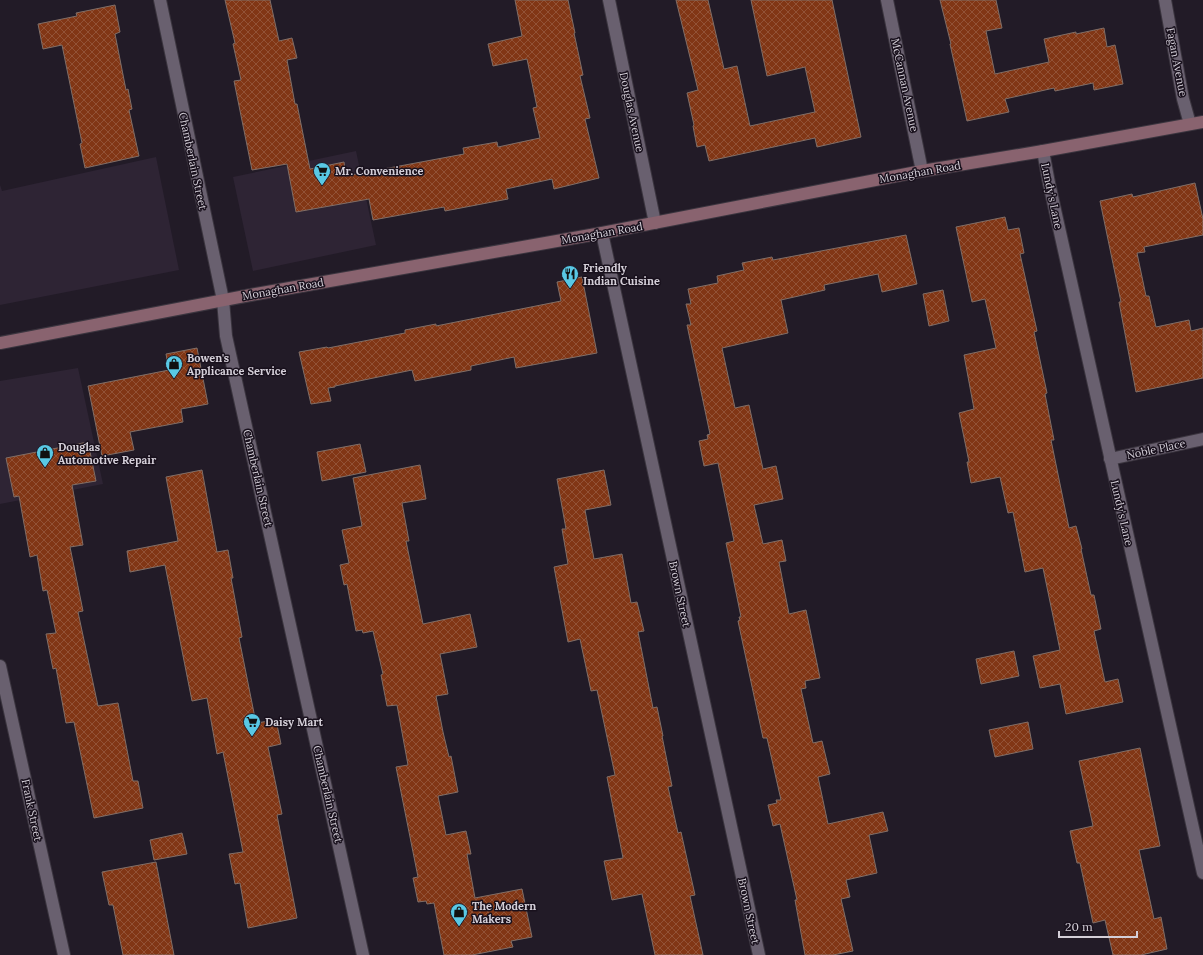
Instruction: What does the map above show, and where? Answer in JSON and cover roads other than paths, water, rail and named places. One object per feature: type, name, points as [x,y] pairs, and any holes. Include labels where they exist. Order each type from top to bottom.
[{"type":"main road","name":"Monaghan Road","points":[[0,343],[223,300],[602,234],[922,171],[1203,122]]},
{"type":"street","name":"Chamberlain Street","points":[[160,0],[223,300],[226,336],[364,955]]},
{"type":"street","name":"Douglas Avenue","points":[[609,0],[655,223]]},
{"type":"street","name":"McCannan Avenue","points":[[887,0],[922,171]]},
{"type":"street","name":"Fagan Avenue","points":[[1165,0],[1183,99],[1190,124]]},
{"type":"street","name":"Lundy's Lane","points":[[1043,151],[1203,873]]},
{"type":"street","name":"Brown Street","points":[[602,234],[759,955]]},
{"type":"street","name":"Noble Place","points":[[1110,458],[1203,439]]},
{"type":"street","name":"Frank Street","points":[[0,666],[64,955]]},
{"type":"place","name":"Mr. Convenience","points":[[322,186]]},
{"type":"place","name":"Friendly Indian Cuisine","points":[[570,289]]},
{"type":"place","name":"Bowen's Applicance Service","points":[[174,379]]},
{"type":"place","name":"Douglas Automotive Repair","points":[[45,468]]},
{"type":"place","name":"Daisy Mart","points":[[252,737]]},
{"type":"place","name":"The Modern Makers","points":[[459,927]]}]
